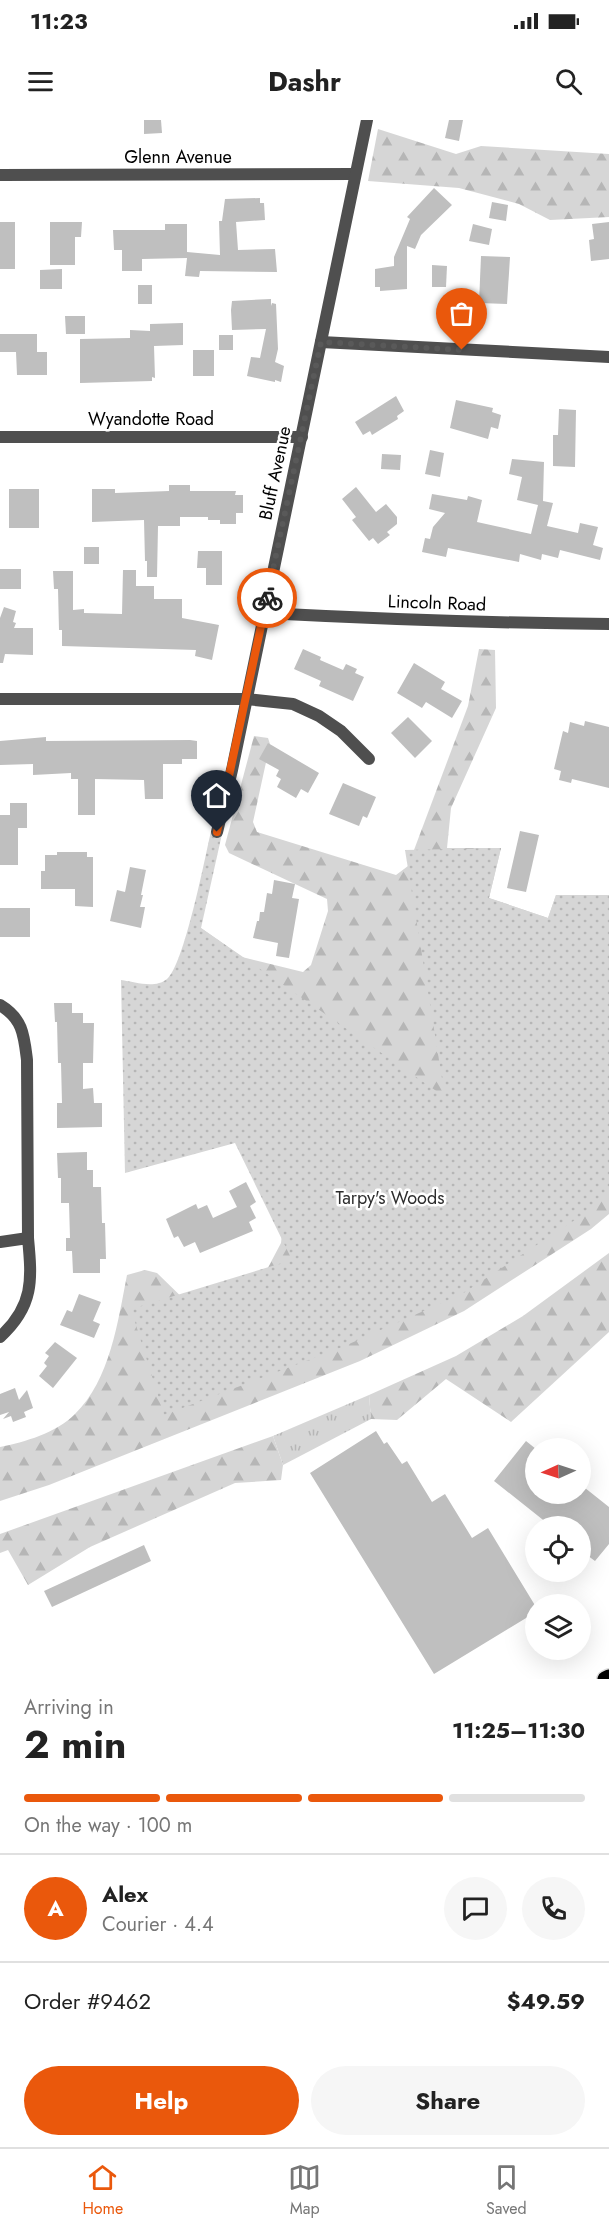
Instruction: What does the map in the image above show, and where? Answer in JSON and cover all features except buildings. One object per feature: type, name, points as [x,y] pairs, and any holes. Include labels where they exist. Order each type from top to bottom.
[{"type":"street","name":"Bluff Avenue","points":[[217,832],[367,120]]},
{"type":"street","name":"Glenn Avenue","points":[[0,175],[355,174]]},
{"type":"street","points":[[321,342],[609,357]]},
{"type":"street","name":"Wyandotte Road","points":[[0,438],[302,437]]},
{"type":"street","name":"Lincoln Road","points":[[264,613],[435,621],[609,624]]},
{"type":"street","points":[[0,699],[246,699],[293,704],[319,716],[341,731],[369,759]]},
{"type":"street","points":[[0,1337],[19,1314],[27,1298],[32,1277],[28,1238],[27,1060],[23,1033],[15,1015],[1,1005]]},
{"type":"street","points":[[0,1242],[28,1238]]},
{"type":"green space","points":[[378,129],[456,154],[481,146],[609,154],[609,217],[550,220],[519,204],[459,188],[368,181]]},
{"type":"green space","name":"Tarpy's Woods","points":[[479,649],[495,650],[496,708],[451,808],[447,848],[501,848],[489,898],[548,918],[556,895],[609,895],[609,1214],[591,1229],[464,1311],[360,1361],[49,1485],[0,1501],[0,1447],[30,1439],[67,1421],[87,1400],[97,1384],[111,1349],[127,1275],[145,1270],[157,1273],[194,1309],[263,1277],[281,1243],[283,1225],[201,928],[242,957],[303,972],[311,965],[328,911],[327,899],[229,853],[225,845],[254,736],[268,738],[270,744],[253,822],[257,832],[396,875],[408,866],[468,706]]},
{"type":"green space","name":"Tarpy's Woods","points":[[211,831],[222,834],[201,928],[445,1097],[405,850],[501,848],[489,898],[548,918],[556,895],[609,895],[609,1193],[584,1214],[462,1294],[340,1348],[164,1415],[131,1309],[292,1260],[235,1143],[125,1173],[121,980],[157,984],[167,979],[174,970],[187,933]]},
{"type":"green space","points":[[609,1253],[609,1332],[511,1422],[446,1379],[397,1420],[371,1419],[369,1395],[456,1356],[523,1316]]},
{"type":"green space","points":[[369,1395],[371,1419],[283,1465],[273,1436]]},
{"type":"green space","points":[[273,1436],[283,1465],[281,1480],[235,1483],[90,1547],[28,1585],[8,1550],[0,1553],[0,1534]]},
{"type":"way so far","points":[[267,598],[321,342],[462,350]]},
{"type":"route","points":[[217,832],[267,598]]}]
